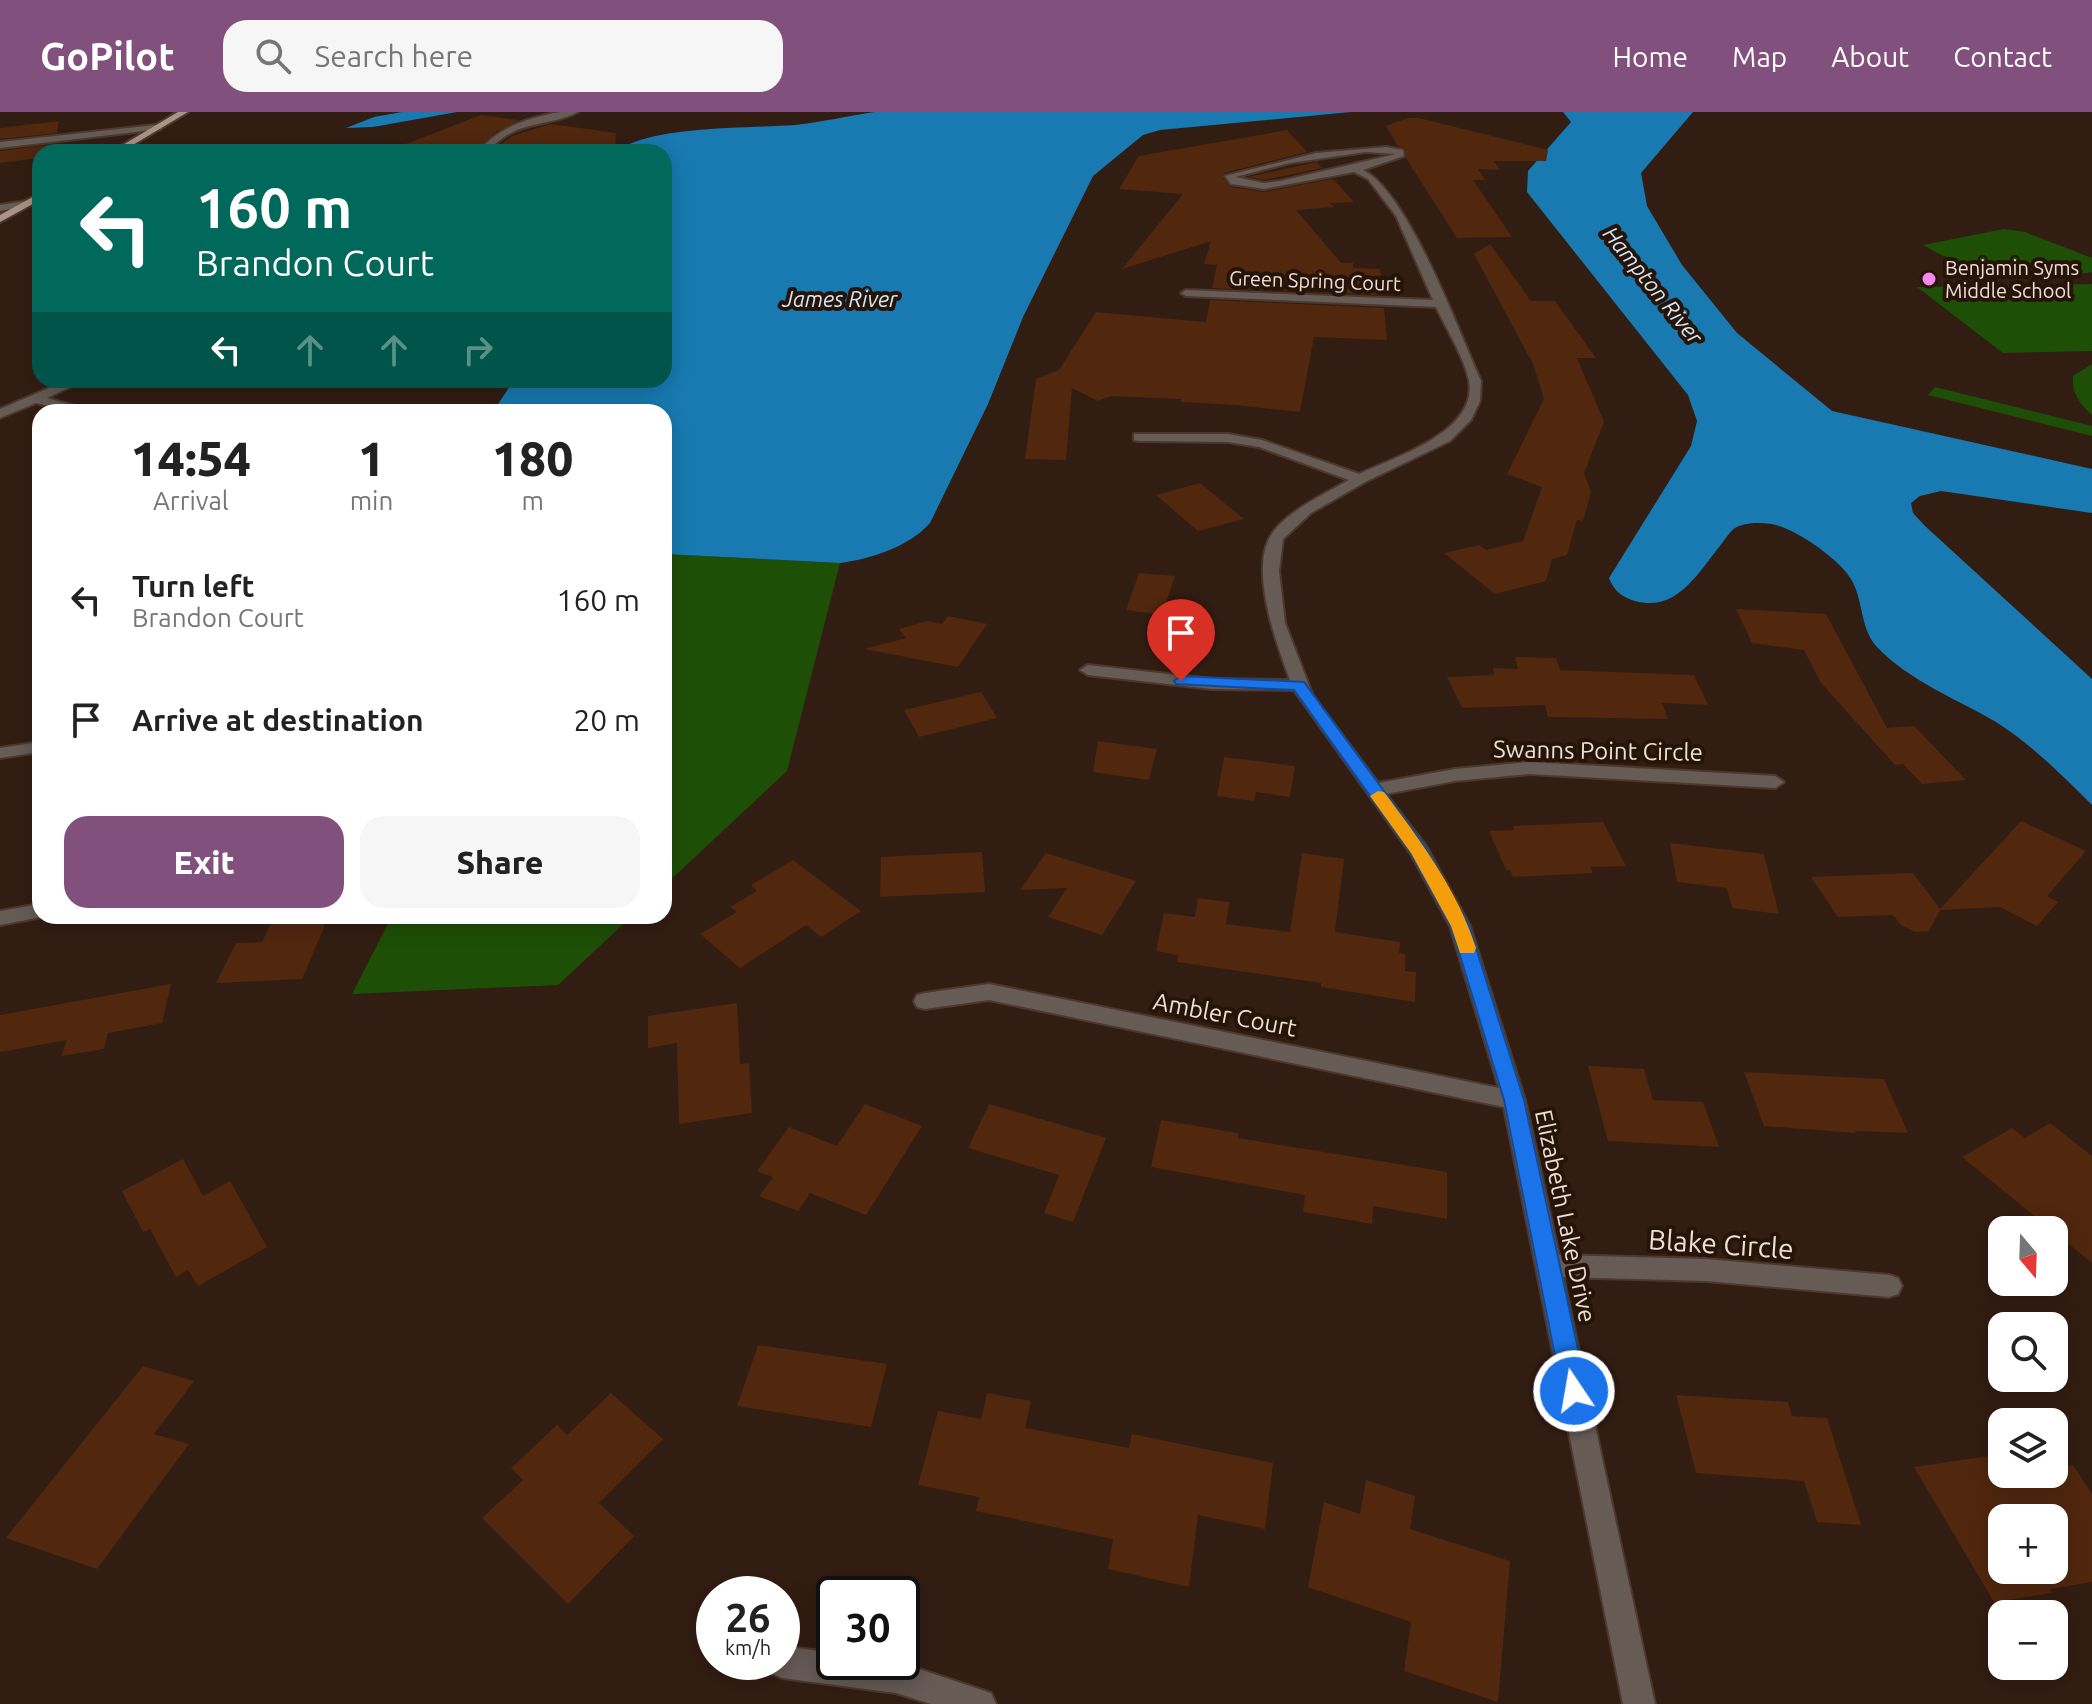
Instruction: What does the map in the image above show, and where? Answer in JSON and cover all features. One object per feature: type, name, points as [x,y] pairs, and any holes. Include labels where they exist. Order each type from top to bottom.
[{"type":"main road","points":[[129,144],[184,112]]},
{"type":"main road","points":[[0,219],[32,201]]},
{"type":"street","points":[[489,144],[516,126],[574,112]]},
{"type":"street","points":[[0,145],[161,126]]},
{"type":"street","points":[[1373,149],[1400,152],[1400,156],[1393,159],[1355,169],[1264,186],[1234,182],[1230,176],[1250,169],[1373,149]]},
{"type":"street","name":"Elizabeth Lake Drive","points":[[1355,169],[1371,177],[1401,215],[1475,381],[1474,401],[1465,420],[1445,438],[1360,479],[1306,510],[1276,538],[1271,571],[1277,623],[1299,685],[1419,851],[1460,926],[1514,1100],[1639,1704]]},
{"type":"street","points":[[0,208],[26,204]]},
{"type":"street","name":"Green Spring Court","points":[[1186,293],[1442,304]]},
{"type":"street","points":[[0,414],[59,388]]},
{"type":"street","points":[[34,399],[56,404]]},
{"type":"street","points":[[1139,437],[1228,438],[1262,444],[1360,479]]},
{"type":"street","points":[[1088,670],[1212,684],[1299,685]]},
{"type":"street","points":[[0,753],[32,748]]},
{"type":"street","name":"Swanns Point Circle","points":[[1374,790],[1455,775],[1530,768],[1775,782]]},
{"type":"street","points":[[0,918],[32,912]]},
{"type":"street","name":"Ambler Court","points":[[925,1001],[989,992],[1514,1100]]},
{"type":"street","name":"Blake Circle","points":[[1549,1266],[1706,1270],[1889,1286]]},
{"type":"street","points":[[800,1664],[896,1677],[980,1704]]},
{"type":"green space","points":[[2004,229],[2025,232],[2092,258],[2092,272],[2048,277],[2005,274],[1963,264],[1923,245]]},
{"type":"green space","points":[[2092,284],[2092,351],[2003,353],[1917,287]]},
{"type":"green space","points":[[2092,364],[2092,415],[2077,398],[2073,376]]},
{"type":"green space","points":[[1935,387],[2092,426],[2092,436],[1928,395]]},
{"type":"green space","points":[[672,554],[840,563],[787,771],[672,879]]},
{"type":"green space","points":[[388,924],[623,924],[558,985],[352,994]]},
{"type":"water","points":[[402,112],[457,112],[373,127],[346,128],[374,117]]},
{"type":"water","name":"James River","points":[[875,112],[1351,112],[1160,130],[1143,135],[1093,176],[1023,317],[988,404],[930,523],[911,539],[876,555],[840,563],[672,554],[672,404],[498,404],[509,388],[672,388],[672,144],[630,144],[684,131],[795,125]]},
{"type":"water","name":"Hampton River","points":[[1563,112],[1693,112],[1641,173],[1647,206],[1682,265],[1737,333],[1832,411],[2092,469],[2092,513],[1941,491],[1920,496],[1911,503],[1913,513],[1925,526],[2092,679],[2092,805],[2022,740],[1891,660],[1869,635],[1850,578],[1824,551],[1791,531],[1765,523],[1735,528],[1686,587],[1664,601],[1635,601],[1613,587],[1609,578],[1691,446],[1697,421],[1688,395],[1527,192],[1528,171],[1571,122]]},
{"type":"building","points":[[481,115],[519,120],[494,133],[483,144],[406,144]]},
{"type":"building","points":[[1408,118],[1419,118],[1548,150],[1546,161],[1494,161],[1500,170],[1478,169],[1485,180],[1473,180],[1512,237],[1457,238],[1406,158],[1405,148],[1398,146],[1386,126]]},
{"type":"building","points":[[59,121],[57,133],[0,139],[0,128]]},
{"type":"building","points":[[551,124],[616,133],[615,144],[502,144],[512,136]]},
{"type":"building","points":[[1287,130],[1307,152],[1224,173],[1223,178],[1231,187],[1264,192],[1333,179],[1354,202],[1296,210],[1341,263],[1353,263],[1353,268],[1380,269],[1383,295],[1212,288],[1217,265],[1204,264],[1211,241],[1122,269],[1183,194],[1119,189],[1139,156]]},
{"type":"building","points":[[32,147],[32,159],[0,163],[0,151]]},
{"type":"building","points":[[1317,162],[1322,168],[1264,180],[1248,177]]},
{"type":"building","points":[[1490,244],[1531,301],[1555,301],[1596,358],[1577,358],[1604,422],[1584,473],[1591,492],[1583,521],[1577,520],[1567,555],[1552,559],[1546,581],[1495,594],[1444,553],[1479,545],[1486,550],[1523,541],[1542,487],[1507,474],[1544,399],[1533,364],[1474,254]]},
{"type":"building","points":[[1210,300],[1384,308],[1387,340],[1314,337],[1300,412],[1181,402],[1181,399],[1111,396],[1098,401],[1072,388],[1066,460],[1025,459],[1036,379],[1059,370],[1096,312],[1206,322]]},
{"type":"building","points":[[1200,483],[1244,519],[1198,531],[1156,495]]},
{"type":"building","points":[[1139,573],[1175,576],[1162,615],[1126,610]]},
{"type":"building","points":[[1736,609],[1826,614],[1887,728],[1914,726],[1966,780],[1922,784],[1903,764],[1895,765],[1821,683],[1804,650],[1752,643]]},
{"type":"building","points":[[948,616],[987,624],[958,667],[864,649],[906,638],[899,629],[927,621],[942,624]]},
{"type":"building","points":[[1515,657],[1556,658],[1560,670],[1694,675],[1708,705],[1662,703],[1668,719],[1548,717],[1545,705],[1462,708],[1447,677],[1494,675],[1493,668],[1518,669]]},
{"type":"building","points":[[981,692],[997,718],[919,737],[904,710]]},
{"type":"building","points":[[1098,741],[1157,749],[1149,780],[1093,772]]},
{"type":"building","points":[[1224,757],[1295,766],[1290,797],[1256,792],[1254,801],[1217,796]]},
{"type":"building","points":[[2021,821],[2086,851],[2047,896],[2058,902],[2037,926],[2000,907],[1940,910],[1929,931],[1915,932],[1901,925],[1893,915],[1838,917],[1811,877],[1913,873],[1940,909]]},
{"type":"building","points":[[1603,822],[1626,866],[1590,867],[1593,873],[1513,877],[1510,870],[1506,870],[1489,831],[1514,830],[1513,826]]},
{"type":"building","points":[[1670,843],[1764,854],[1779,914],[1732,908],[1727,888],[1677,882]]},
{"type":"building","points":[[982,852],[985,892],[880,897],[881,857]]},
{"type":"building","points":[[1046,853],[1136,881],[1102,935],[1048,917],[1067,888],[1020,890]]},
{"type":"building","points":[[1302,853],[1344,859],[1335,932],[1400,942],[1399,953],[1405,954],[1405,971],[1416,972],[1415,1002],[1321,987],[1321,983],[1177,962],[1178,955],[1156,951],[1164,913],[1195,917],[1198,898],[1229,902],[1226,924],[1290,932]]},
{"type":"building","points":[[793,860],[861,911],[821,937],[806,925],[740,968],[700,934],[737,912],[730,907],[757,891],[751,885]]},
{"type":"building","points":[[270,924],[326,924],[302,979],[216,983],[236,943],[262,942]]},
{"type":"building","points":[[171,984],[162,1023],[108,1033],[104,1049],[61,1056],[67,1040],[0,1052],[0,1015]]},
{"type":"building","points":[[737,1003],[740,1064],[749,1063],[752,1113],[679,1124],[677,1043],[648,1048],[648,1016]]},
{"type":"building","points":[[1588,1066],[1644,1069],[1653,1100],[1703,1102],[1719,1147],[1608,1141]]},
{"type":"building","points":[[1744,1072],[1884,1079],[1908,1133],[1854,1131],[1856,1133],[1764,1126]]},
{"type":"building","points":[[865,1104],[922,1126],[866,1215],[810,1193],[798,1211],[759,1196],[773,1177],[757,1171],[789,1127],[837,1146]]},
{"type":"building","points":[[989,1104],[1106,1138],[1073,1222],[1044,1213],[1059,1175],[968,1148]]},
{"type":"building","points":[[1161,1120],[1238,1133],[1238,1138],[1447,1172],[1447,1219],[1373,1206],[1372,1224],[1303,1212],[1305,1195],[1151,1167]]},
{"type":"building","points":[[2050,1123],[2092,1156],[2092,1263],[2068,1243],[2068,1216],[2034,1216],[1962,1157],[2012,1128],[2025,1138]]},
{"type":"building","points":[[183,1159],[203,1196],[230,1181],[267,1247],[198,1286],[188,1270],[176,1277],[150,1229],[143,1232],[122,1191]]},
{"type":"building","points":[[758,1345],[887,1364],[871,1427],[737,1406]]},
{"type":"building","points":[[143,1366],[194,1381],[154,1434],[189,1444],[97,1569],[6,1538]]},
{"type":"building","points":[[611,1393],[663,1439],[599,1503],[634,1536],[568,1604],[482,1518],[523,1480],[511,1468],[557,1425],[567,1435]]},
{"type":"building","points":[[987,1393],[1031,1401],[1025,1428],[1129,1448],[1132,1434],[1273,1463],[1265,1529],[1198,1515],[1189,1587],[1108,1569],[1113,1539],[976,1511],[979,1497],[918,1485],[938,1411],[981,1419]]},
{"type":"building","points":[[1676,1395],[1788,1402],[1792,1416],[1827,1418],[1861,1525],[1817,1522],[1804,1481],[1696,1473]]},
{"type":"building","points":[[1988,1456],[1988,1488],[2068,1488],[2068,1466],[2073,1465],[2092,1494],[2092,1582],[2050,1589],[2052,1593],[1993,1600],[1914,1467]]},
{"type":"building","points":[[1366,1480],[1415,1496],[1410,1529],[1510,1561],[1498,1702],[1404,1671],[1411,1622],[1308,1587],[1324,1502],[1360,1514]]},
{"type":"slow traffic","points":[[1378,796],[1419,851],[1460,926],[1467,948]]},
{"type":"place","name":"Benjamin Syms Middle School","points":[[1929,279]]},
{"type":"route","points":[[1181,681],[1299,685],[1419,851],[1460,926],[1514,1100],[1574,1391]]}]
